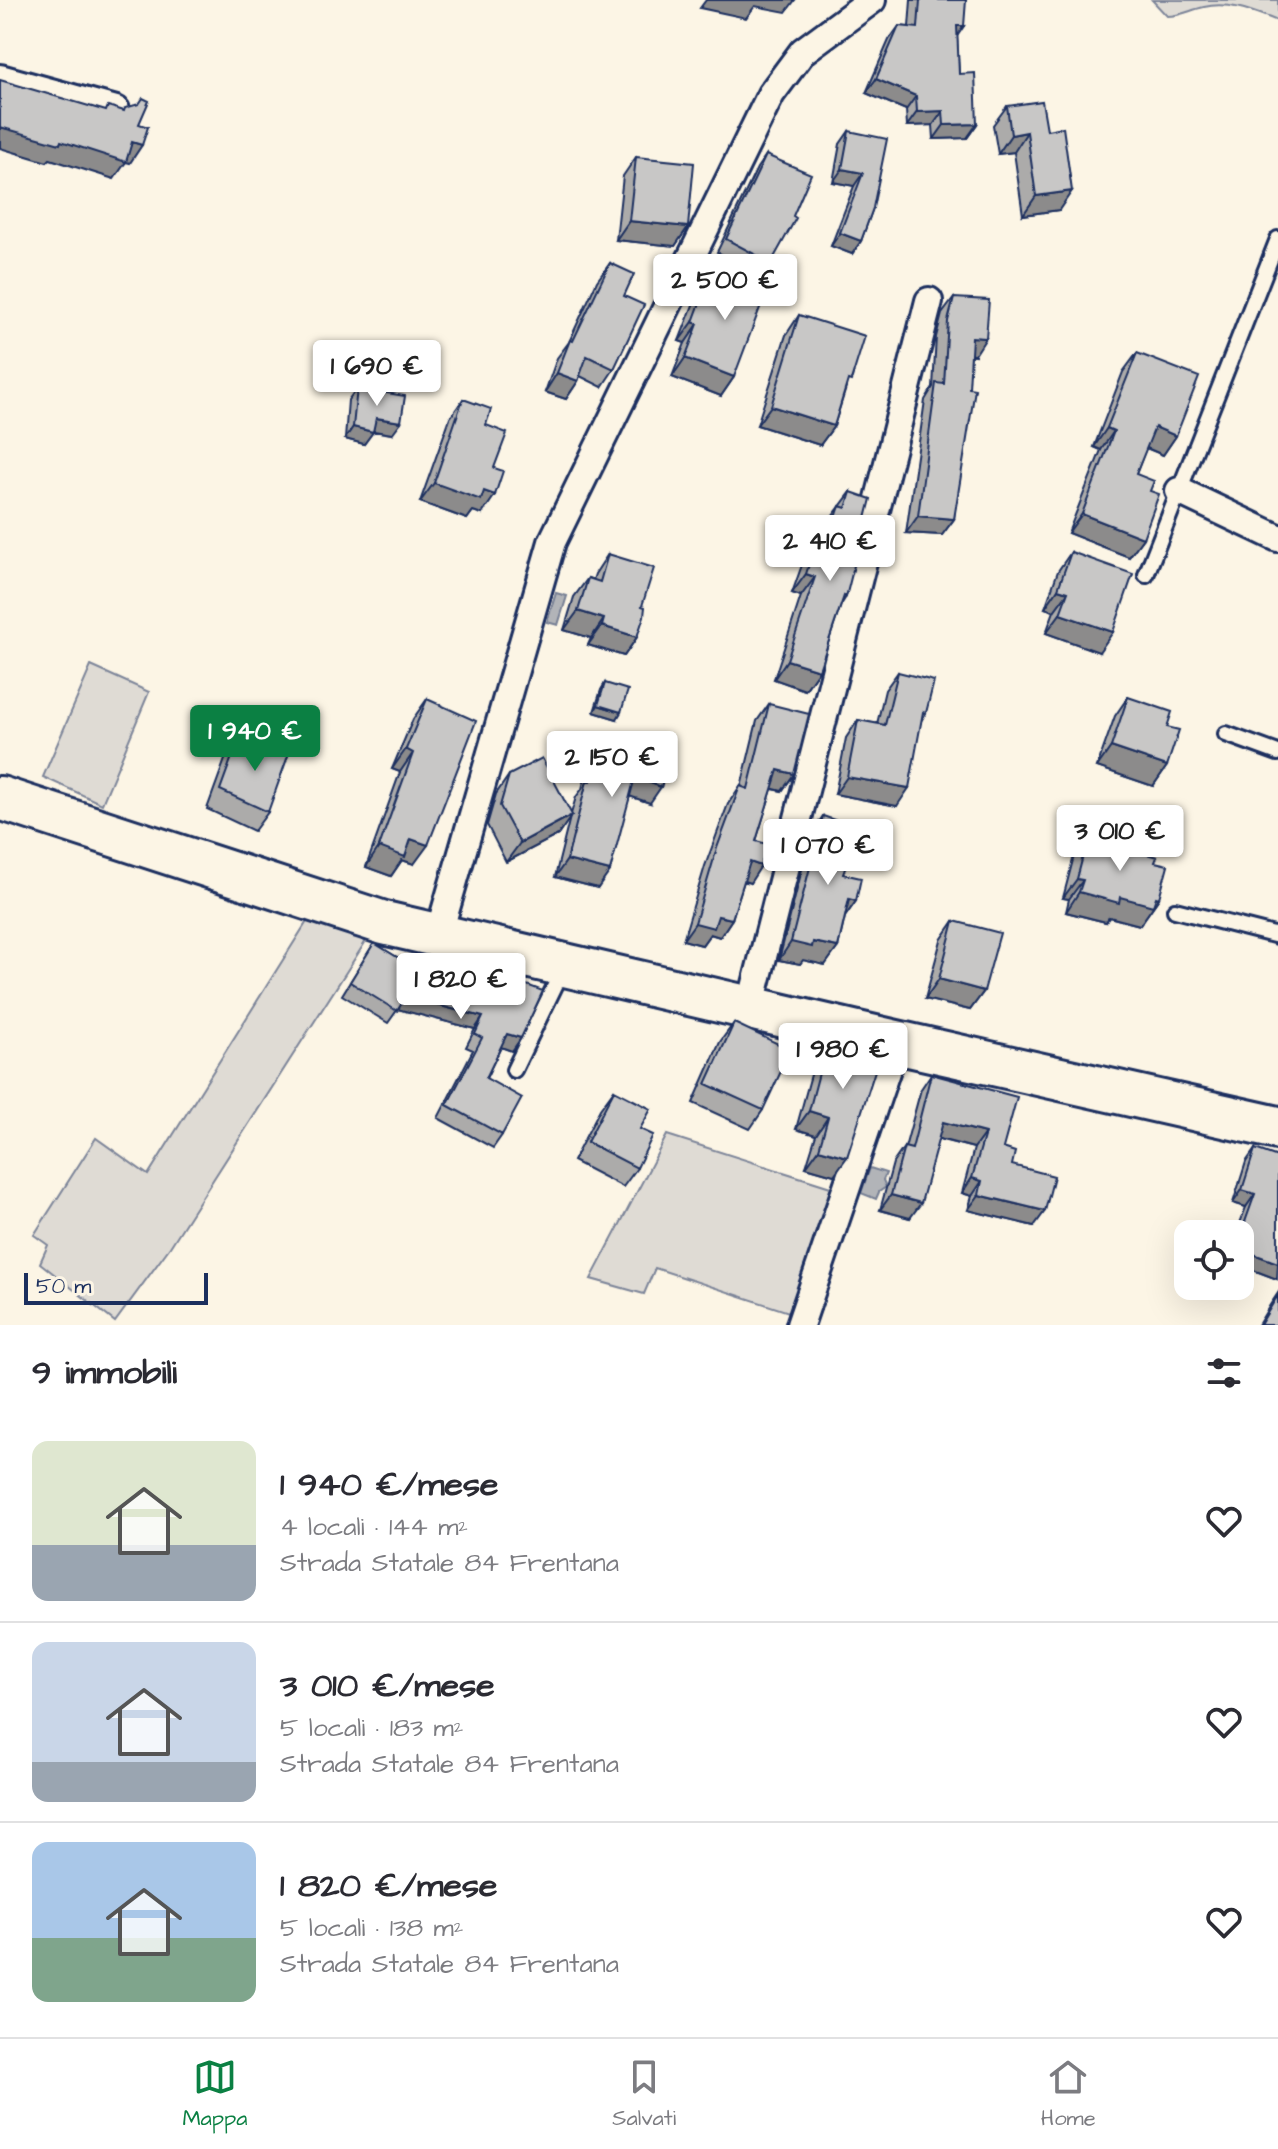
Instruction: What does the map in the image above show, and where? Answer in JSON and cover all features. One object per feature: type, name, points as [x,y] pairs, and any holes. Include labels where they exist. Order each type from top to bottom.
[{"type":"main road","points":[[0,798],[384,923],[1278,1128]]},
{"type":"street","points":[[438,936],[552,542],[771,94],[803,51],[872,0]]},
{"type":"street","points":[[0,78],[116,110]]},
{"type":"street","points":[[750,1008],[929,301]]},
{"type":"street","points":[[1179,491],[1278,538]]},
{"type":"street","points":[[800,1325],[896,1042]]},
{"type":"lane","points":[[1146,575],[1278,239]]},
{"type":"lane","points":[[1226,734],[1278,753]]},
{"type":"lane","points":[[1175,910],[1278,936]]},
{"type":"lane","points":[[514,1070],[565,966]]},
{"type":"shaded area","points":[[1152,0],[1278,0],[1278,21],[1242,8],[1223,5],[1167,16]]},
{"type":"shaded area","points":[[556,593],[567,596],[558,625],[547,622]]},
{"type":"shaded area","points":[[91,666],[149,692],[102,804],[43,777]]},
{"type":"shaded area","points":[[313,912],[373,930],[170,1247],[115,1322],[40,1263],[48,1245],[34,1235],[96,1138],[148,1175]]},
{"type":"shaded area","points":[[667,1135],[840,1190],[798,1315],[655,1268],[644,1294],[591,1279]]},
{"type":"shaded area","points":[[870,1168],[886,1173],[883,1180],[886,1187],[876,1199],[861,1193]]},
{"type":"building","points":[[920,0],[966,0],[964,26],[957,26],[959,74],[975,73],[977,124],[944,125],[943,111],[917,112],[916,96],[876,79],[899,26],[918,28]]},
{"type":"building","points":[[0,80],[106,111],[108,106],[124,111],[139,104],[143,98],[149,101],[139,124],[148,127],[142,145],[132,142],[126,162],[61,141],[60,144],[0,127]]},
{"type":"building","points":[[1042,101],[1047,130],[1063,127],[1072,191],[1036,196],[1027,132],[1011,135],[1007,106]]},
{"type":"building","points":[[849,131],[887,139],[873,208],[861,241],[840,233],[863,173],[842,169]]},
{"type":"building","points":[[766,155],[811,174],[793,216],[796,218],[771,263],[726,239]]},
{"type":"building","points":[[636,157],[694,163],[688,227],[629,221]]},
{"type":"building","points":[[610,263],[634,274],[624,296],[644,305],[614,369],[587,356],[578,381],[557,373],[570,340],[573,341]]},
{"type":"building","points":[[713,268],[767,289],[734,377],[685,358],[698,324],[693,322]]},
{"type":"building","points":[[954,298],[989,300],[986,338],[972,337],[969,388],[975,389],[954,519],[918,516],[936,383],[944,384],[948,321]]},
{"type":"building","points":[[799,315],[865,336],[834,426],[771,406]]},
{"type":"building","points":[[1137,353],[1199,377],[1176,436],[1155,427],[1136,474],[1154,481],[1150,491],[1159,494],[1143,538],[1082,514],[1114,431],[1107,428]]},
{"type":"building","points":[[357,388],[405,396],[401,422],[376,418],[373,432],[353,427]]},
{"type":"building","points":[[463,399],[491,409],[486,425],[507,433],[494,468],[503,471],[495,495],[484,491],[481,500],[434,483]]},
{"type":"building","points":[[851,492],[871,499],[846,597],[819,670],[787,660],[815,577],[806,574],[815,546],[825,549],[840,506],[846,508]]},
{"type":"building","points":[[1071,552],[1133,574],[1113,632],[1060,614],[1068,592],[1058,589]]},
{"type":"building","points":[[608,554],[654,568],[642,606],[645,607],[644,616],[637,637],[602,626],[604,619],[578,611],[588,578],[600,582]]},
{"type":"building","points":[[898,672],[934,681],[926,713],[923,712],[909,788],[847,777],[858,720],[885,725]]},
{"type":"building","points":[[605,683],[628,690],[621,712],[598,705]]},
{"type":"building","points":[[1128,697],[1172,712],[1167,727],[1179,730],[1167,766],[1111,747]]},
{"type":"building","points":[[427,699],[476,721],[428,845],[411,839],[405,857],[379,847],[413,753],[406,749]]},
{"type":"building","points":[[769,704],[809,714],[794,774],[778,770],[756,841],[767,844],[761,866],[750,862],[732,919],[718,916],[714,928],[695,923],[717,848],[740,786],[748,789]]},
{"type":"building","points":[[240,735],[289,753],[268,812],[220,790]]},
{"type":"building","points":[[602,738],[673,756],[661,787],[635,777],[610,871],[567,860],[587,781],[591,781]]},
{"type":"building","points":[[542,758],[572,815],[520,843],[500,806],[509,775]]},
{"type":"building","points":[[823,816],[860,829],[843,874],[861,878],[856,901],[849,899],[838,947],[813,942],[812,947],[791,942]]},
{"type":"building","points":[[1088,837],[1157,857],[1155,862],[1168,865],[1159,898],[1156,897],[1153,906],[1120,897],[1119,903],[1079,892],[1083,880],[1077,879]]},
{"type":"building","points":[[954,921],[1000,933],[984,991],[939,979]]},
{"type":"building","points":[[374,943],[433,979],[437,960],[497,974],[543,991],[521,1038],[507,1034],[486,1078],[522,1098],[502,1135],[447,1105],[482,1038],[475,1034],[483,1017],[406,997],[397,1011],[350,982]]},
{"type":"building","points":[[734,1023],[791,1050],[763,1110],[706,1084]]},
{"type":"building","points":[[829,1035],[882,1049],[847,1157],[819,1149],[828,1117],[809,1111]]},
{"type":"building","points":[[931,1074],[1017,1097],[1003,1148],[1015,1152],[1012,1165],[1054,1176],[1045,1211],[979,1195],[982,1181],[972,1178],[985,1133],[943,1122],[921,1203],[891,1195],[904,1147],[912,1149]]},
{"type":"building","points":[[614,1090],[651,1109],[640,1129],[653,1135],[637,1168],[587,1142]]},
{"type":"building","points":[[1255,1149],[1278,1157],[1278,1263],[1254,1254],[1254,1220],[1246,1220],[1255,1194],[1242,1190]]},
{"type":"building","points":[[1278,1295],[1278,1325],[1260,1325]]}]
